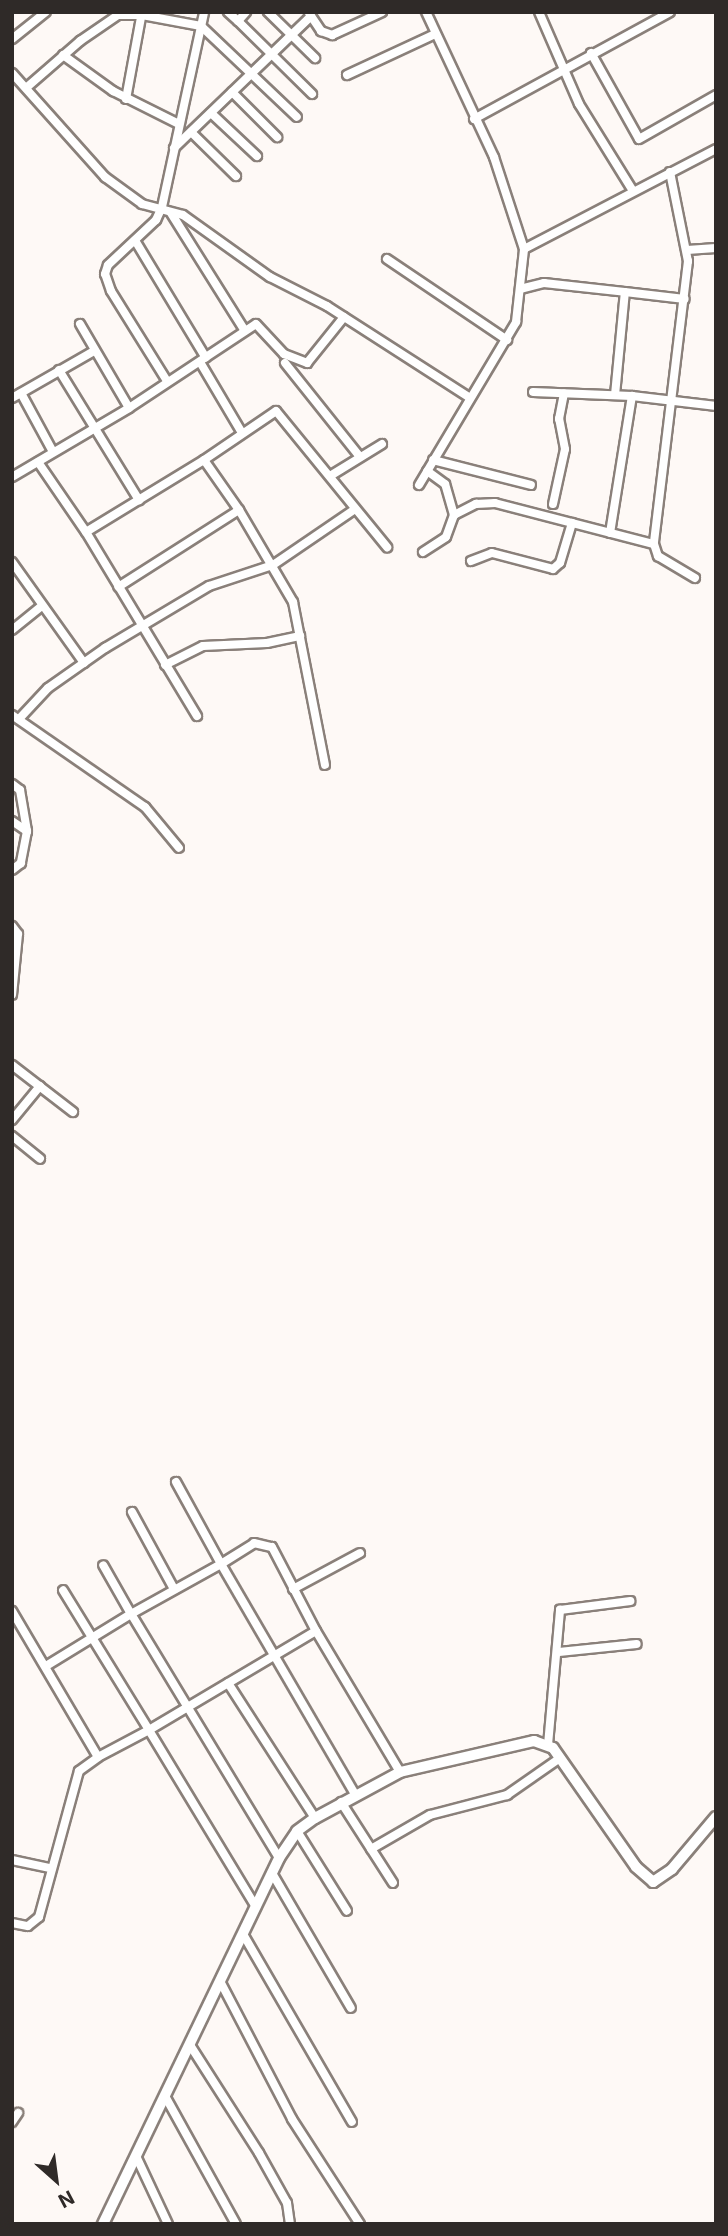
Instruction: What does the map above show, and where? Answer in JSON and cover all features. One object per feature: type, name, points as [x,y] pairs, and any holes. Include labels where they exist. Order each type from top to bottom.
[{"type":"street","points":[[12,39],[46,12]]},
{"type":"street","points":[[167,381],[105,281],[108,265],[136,242],[160,212],[204,12]]},
{"type":"street","points":[[228,12],[312,94]]},
{"type":"street","points":[[238,21],[246,12]]},
{"type":"street","points":[[268,12],[315,58]]},
{"type":"street","points":[[174,148],[293,34],[309,14],[321,31],[332,35],[382,12]]},
{"type":"street","points":[[419,485],[469,397],[516,323],[524,250],[494,157],[426,12]]},
{"type":"street","points":[[540,12],[603,148],[633,191]]},
{"type":"street","points":[[474,119],[564,67],[670,12]]},
{"type":"street","points":[[126,99],[142,13]]},
{"type":"street","points":[[26,88],[63,55],[118,15],[142,13],[201,26],[297,117]]},
{"type":"street","points":[[347,75],[435,34]]},
{"type":"street","points":[[591,53],[639,139],[716,95]]},
{"type":"street","points":[[63,55],[126,99],[179,124]]},
{"type":"street","points":[[12,72],[105,177],[160,212],[183,215],[270,277],[344,317],[469,397]]},
{"type":"street","points":[[232,92],[277,136]]},
{"type":"street","points":[[211,113],[257,156]]},
{"type":"street","points":[[191,132],[236,176]]},
{"type":"street","points":[[524,250],[716,149]]},
{"type":"street","points":[[670,172],[687,250],[685,299],[653,544],[658,556],[695,579]]},
{"type":"street","points":[[171,213],[245,331]]},
{"type":"street","points":[[136,242],[242,433]]},
{"type":"street","points":[[687,250],[716,248]]},
{"type":"street","points":[[387,259],[507,340]]},
{"type":"street","points":[[520,289],[544,284],[685,299]]},
{"type":"street","points":[[615,395],[625,292]]},
{"type":"street","points":[[12,477],[129,408],[256,324],[284,354],[307,363],[344,317]]},
{"type":"street","points":[[80,324],[129,408]]},
{"type":"street","points":[[12,398],[94,351]]},
{"type":"street","points":[[285,363],[360,457]]},
{"type":"street","points":[[59,370],[93,430],[139,500]]},
{"type":"street","points":[[21,393],[53,452]]},
{"type":"street","points":[[533,393],[632,396],[716,406]]},
{"type":"street","points":[[553,504],[565,449],[559,419],[564,393]]},
{"type":"street","points":[[610,533],[632,396]]},
{"type":"street","points":[[86,532],[204,460],[276,411],[387,547]]},
{"type":"street","points":[[330,476],[382,444]]},
{"type":"street","points":[[204,460],[239,510],[293,602],[325,765]]},
{"type":"street","points":[[433,460],[531,485]]},
{"type":"street","points":[[38,462],[86,532],[197,716]]},
{"type":"street","points":[[423,552],[446,537],[454,515],[445,484],[427,471]]},
{"type":"street","points":[[454,515],[476,504],[495,503],[653,544]]},
{"type":"street","points":[[179,848],[145,807],[15,717],[48,688],[84,663],[209,586],[273,565],[355,509]]},
{"type":"street","points":[[118,587],[239,510]]},
{"type":"street","points":[[471,561],[492,553],[553,569],[560,563],[572,523]]},
{"type":"street","points":[[12,562],[84,663]]},
{"type":"street","points":[[12,630],[42,606]]},
{"type":"street","points":[[165,664],[211,644],[267,643],[300,636]]},
{"type":"street","points":[[12,784],[20,790],[27,831],[22,863],[12,870]]},
{"type":"street","points":[[12,821],[27,831]]},
{"type":"street","points":[[12,926],[18,934],[12,995]]},
{"type":"street","points":[[12,1065],[73,1112]]},
{"type":"street","points":[[12,1120],[40,1086]]},
{"type":"street","points":[[12,1136],[40,1159]]},
{"type":"street","points":[[176,1482],[273,1656],[355,1794]]},
{"type":"street","points":[[132,1512],[174,1590]]},
{"type":"street","points":[[46,1666],[131,1614],[263,1541],[272,1547],[316,1631],[400,1772]]},
{"type":"street","points":[[293,1589],[360,1553]]},
{"type":"street","points":[[103,1565],[279,1858]]},
{"type":"street","points":[[63,1590],[256,1907]]},
{"type":"street","points":[[548,1745],[559,1652],[560,1609],[630,1601]]},
{"type":"street","points":[[12,1611],[98,1757]]},
{"type":"street","points":[[12,1923],[35,1924],[79,1771],[98,1757],[149,1730],[316,1631]]},
{"type":"street","points":[[559,1652],[637,1644]]},
{"type":"street","points":[[228,1683],[315,1818]]},
{"type":"street","points":[[103,2224],[279,1858],[297,1831],[315,1818],[400,1772],[534,1741],[548,1745],[560,1758],[636,1867],[653,1882],[672,1869],[716,1817]]},
{"type":"street","points":[[371,1849],[430,1815],[507,1795],[560,1758]]},
{"type":"street","points":[[341,1802],[393,1883]]},
{"type":"street","points":[[297,1831],[347,1910]]},
{"type":"street","points":[[12,1860],[50,1868]]},
{"type":"street","points":[[272,1873],[351,2008]]},
{"type":"street","points":[[243,1934],[352,2122]]},
{"type":"street","points":[[220,1981],[292,2119],[360,2224]]},
{"type":"street","points":[[190,2045],[259,2153],[287,2203],[290,2224]]},
{"type":"street","points":[[165,2096],[236,2224]]},
{"type":"street","points":[[12,2122],[18,2113]]},
{"type":"street","points":[[136,2156],[168,2224]]}]
